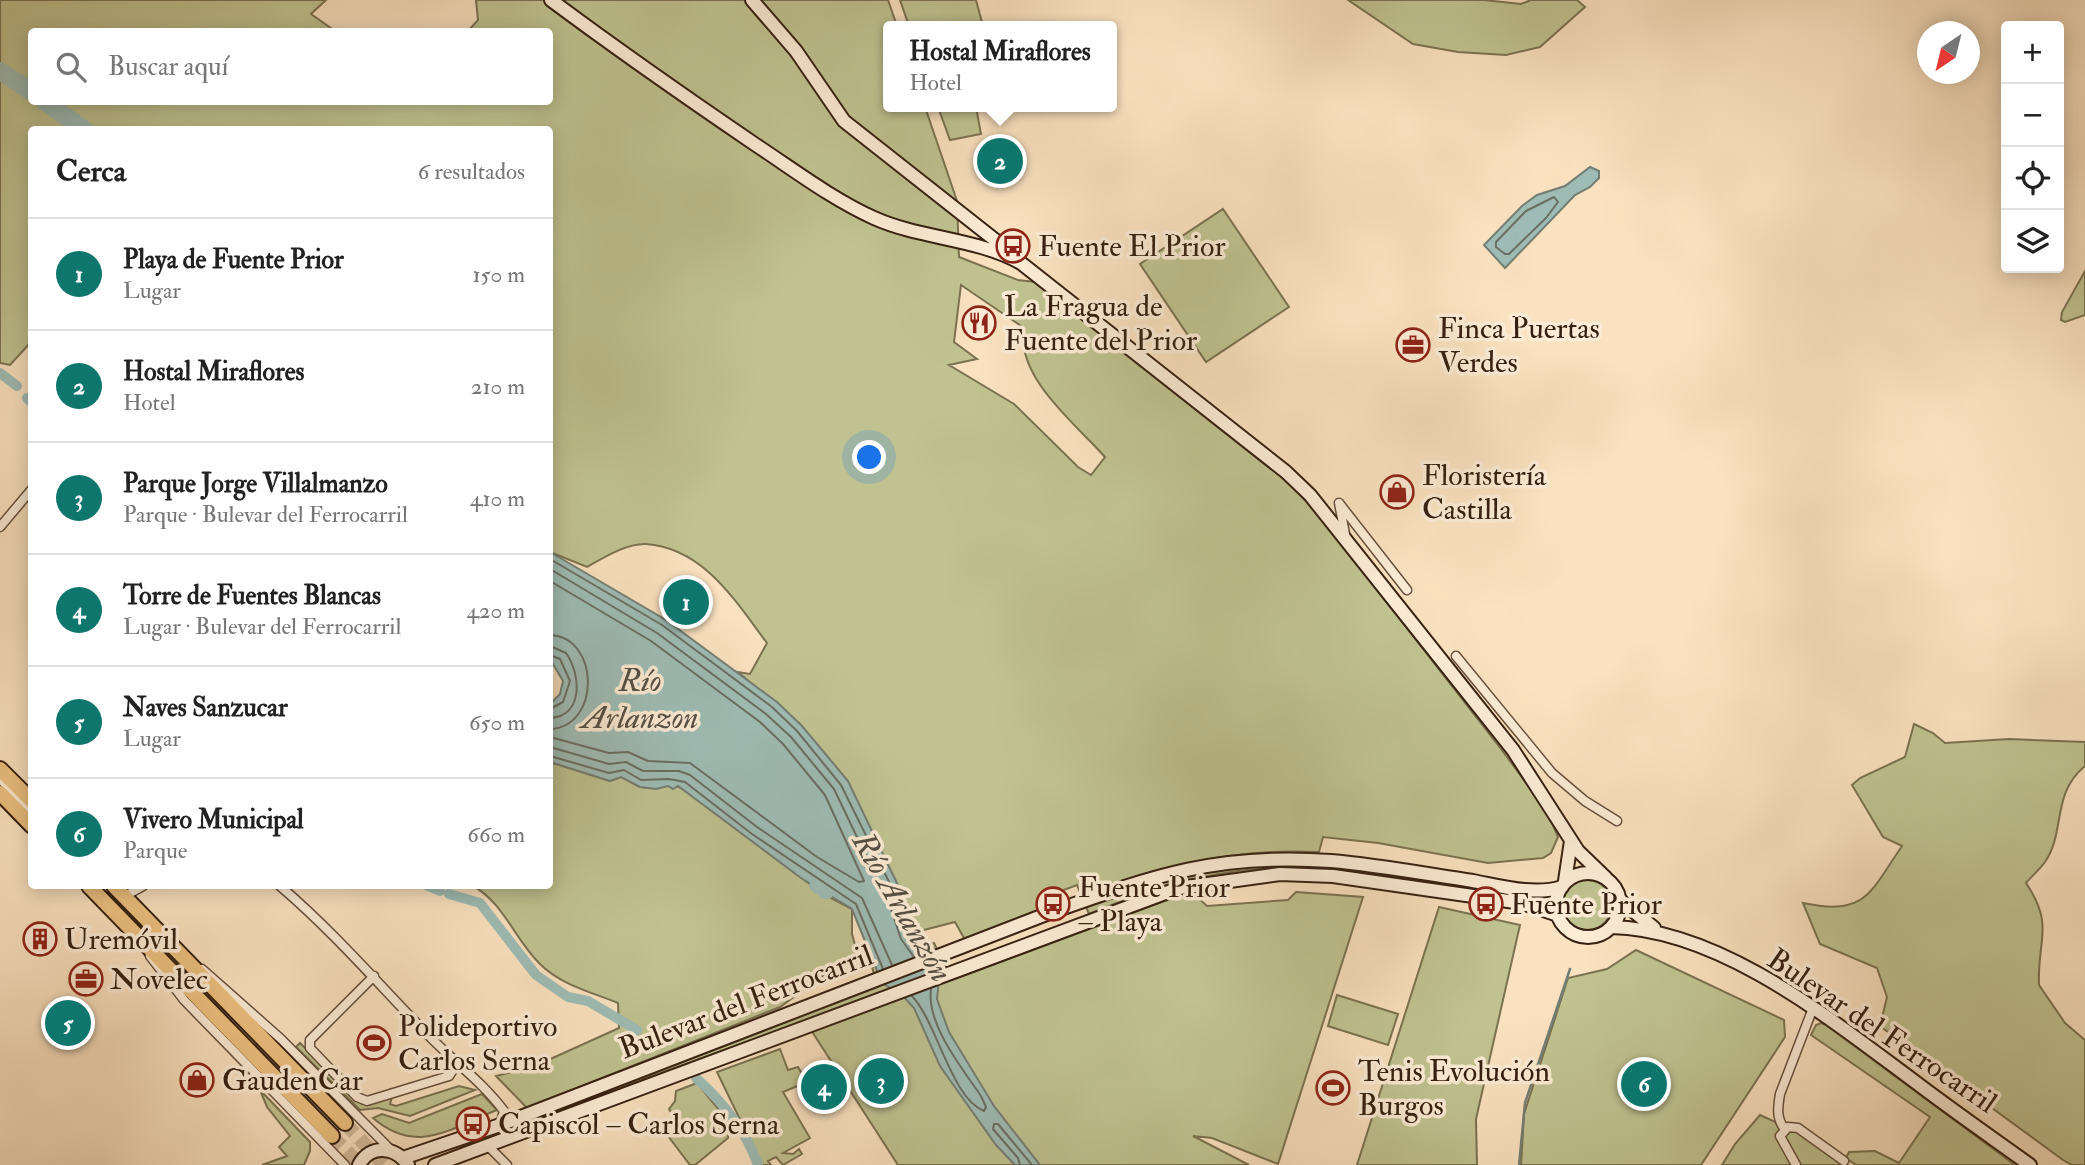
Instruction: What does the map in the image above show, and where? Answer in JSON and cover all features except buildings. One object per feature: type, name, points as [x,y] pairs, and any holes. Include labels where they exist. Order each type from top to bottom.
[{"type":"highway","points":[[0,769],[7,781],[28,798]]},
{"type":"highway","points":[[1,794],[28,822]]},
{"type":"highway","points":[[92,889],[332,1136]]},
{"type":"highway","points":[[120,891],[345,1123]]},
{"type":"main road","points":[[551,0],[724,123],[841,201],[875,219],[918,234],[971,245],[1021,263]]},
{"type":"main road","points":[[752,0],[796,51],[844,121],[1286,472],[1310,495],[1513,750],[1555,810],[1572,841],[1606,878],[1620,900],[1618,916],[1611,927],[1600,934],[1581,936],[1567,929],[1558,915],[1556,900],[1563,884],[1572,841]]},
{"type":"main road","points":[[965,216],[971,245]]},
{"type":"main road","points":[[971,245],[982,237],[980,227]]},
{"type":"main road","name":"Bulevar del Ferrocarril","points":[[405,1161],[1139,880],[1229,861],[1261,858],[1333,861],[1531,890],[1563,884]]},
{"type":"main road","points":[[1563,884],[1586,873],[1606,878]]},
{"type":"main road","name":"Bulevar del Ferrocarril","points":[[435,1165],[1179,888],[1251,876],[1333,876],[1522,902],[1558,915]]},
{"type":"main road","name":"Bulevar del Ferrocarril","points":[[1620,900],[1640,919],[1661,932],[1722,957],[1813,1008],[2030,1165]]},
{"type":"main road","name":"Bulevar del Ferrocarril","points":[[1611,927],[1661,932]]},
{"type":"main road","points":[[359,1165],[370,1152],[391,1150],[405,1161]]},
{"type":"street","points":[[0,527],[28,494]]},
{"type":"street","points":[[1347,542],[1339,503],[1408,590]]},
{"type":"street","points":[[1456,656],[1552,772],[1585,801],[1617,821]]},
{"type":"street","points":[[7,781],[28,806]]},
{"type":"street","points":[[283,889],[458,1062],[481,1081],[504,1111],[500,1125]]},
{"type":"street","points":[[137,935],[172,988],[345,1165]]},
{"type":"street","points":[[183,955],[211,975],[281,1039],[391,1150]]},
{"type":"street","points":[[374,976],[311,1038],[310,1048],[364,1101],[449,1076],[458,1062]]},
{"type":"street","points":[[1784,1128],[1777,1108],[1780,1094],[1813,1008]]},
{"type":"street","points":[[1784,1128],[1798,1128],[1844,1161]]},
{"type":"street","points":[[1784,1128],[1780,1136],[1796,1165]]},
{"type":"street","points":[[487,1145],[506,1165]]},
{"type":"green space","points":[[0,0],[326,0],[311,14],[331,28],[28,28],[28,105],[553,105],[553,28],[471,28],[478,20],[476,0],[888,0],[895,21],[883,21],[883,112],[927,112],[957,201],[959,257],[1018,280],[1036,282],[1272,466],[1317,513],[1501,749],[1547,811],[1558,837],[1551,853],[1543,858],[1488,863],[1378,843],[1323,837],[1319,852],[1257,853],[1198,861],[1139,875],[1081,895],[1077,885],[1037,900],[1041,912],[965,940],[955,922],[916,932],[905,900],[874,838],[802,726],[738,672],[750,674],[767,643],[717,580],[685,555],[646,544],[623,548],[587,567],[553,553],[553,126],[28,126],[28,345],[10,365],[0,363]],"holes":[[[961,285],[1024,328],[1024,346],[1038,382],[1064,415],[1105,457],[1091,475],[1078,467],[1014,404],[949,365],[977,359],[954,342]]]},
{"type":"green space","points":[[900,0],[976,0],[982,21],[907,21]]},
{"type":"green space","points":[[1348,0],[1484,0],[1521,4],[1531,0],[1577,0],[1585,7],[1540,47],[1506,55],[1458,52],[1413,44]]},
{"type":"green space","points":[[940,112],[977,112],[981,134],[950,140]]},
{"type":"green space","points":[[1223,209],[1289,307],[1206,362],[1140,264]]},
{"type":"green space","points":[[2085,271],[2085,315],[2065,322],[2061,320],[2062,312]]},
{"type":"green space","points":[[1914,724],[1933,733],[1945,743],[2009,739],[2085,742],[2085,766],[2067,788],[2051,850],[2043,865],[2026,883],[2035,898],[2042,922],[2039,985],[2065,1023],[2085,1040],[2085,1165],[2072,1165],[2063,1160],[1880,1026],[1887,997],[1877,968],[1820,944],[1803,903],[1840,906],[1864,897],[1873,889],[1902,846],[1883,837],[1852,785],[1860,778],[1905,757]]},
{"type":"green space","points":[[553,763],[610,781],[621,777],[642,787],[682,788],[823,894],[852,909],[852,934],[858,956],[835,967],[780,1007],[527,1108],[496,1076],[535,1066],[619,1028],[618,1003],[577,987],[548,971],[531,954],[484,893],[478,889],[553,889]]},
{"type":"green space","points":[[1306,865],[1380,875],[1290,868],[1236,871],[1172,885],[1089,914],[1086,907],[1176,877],[1231,867]]},
{"type":"green space","points":[[1403,878],[1517,894],[1517,896],[1420,881]]},
{"type":"green space","points":[[1577,881],[1597,881],[1611,895],[1611,915],[1597,929],[1577,929],[1563,915],[1563,895]]},
{"type":"green space","points":[[102,889],[109,889],[340,1128],[337,1131]]},
{"type":"green space","points":[[1296,892],[1363,897],[1278,1164],[1212,1138],[1193,1136],[1249,1165],[898,1165],[811,1030],[883,1005],[880,994],[538,1117],[878,987],[872,967],[934,943],[952,980],[1164,901],[1194,894],[1207,906],[1288,900]]},
{"type":"green space","points":[[1439,907],[1520,925],[1476,1119],[1477,1165],[1357,1165]]},
{"type":"green space","points":[[1636,950],[1784,1020],[1785,1037],[1701,1165],[1521,1165],[1524,1114],[1568,978],[1607,969]]},
{"type":"green space","points":[[1337,995],[1398,1014],[1388,1045],[1328,1026]]},
{"type":"green space","points":[[1821,1023],[2015,1165],[1856,1165],[1846,1158],[1849,1152],[1875,1151],[1899,1163],[1930,1117],[1811,1035],[1816,1025]]},
{"type":"green space","points":[[300,1043],[362,1104],[392,1097],[390,1104],[396,1106],[459,1086],[475,1090],[410,1116],[378,1108],[360,1110],[296,1047]]},
{"type":"green space","points":[[780,1049],[788,1070],[798,1067],[807,1082],[783,1092],[810,1138],[783,1153],[793,1154],[799,1149],[802,1154],[783,1165],[776,1157],[768,1161],[771,1165],[762,1165],[717,1072]]},
{"type":"green space","points":[[697,1083],[729,1122],[728,1138],[695,1165],[690,1165],[668,1136],[680,1128],[669,1109],[675,1101],[676,1091]]},
{"type":"green space","points":[[260,1090],[310,1142],[310,1151],[304,1165],[262,1165],[287,1156],[279,1147],[290,1136],[267,1107]]},
{"type":"green space","points":[[482,1094],[497,1110],[434,1135],[404,1135],[373,1118],[382,1114],[409,1123]]},
{"type":"green space","points":[[1760,1115],[1797,1132],[1844,1165],[1722,1165],[1735,1144]]},
{"type":"water","points":[[1590,167],[1599,171],[1599,178],[1590,187],[1575,195],[1505,268],[1484,245],[1522,206],[1537,195],[1565,186]]},
{"type":"water","name":"Río Arlanzon","points":[[553,554],[666,620],[777,702],[802,726],[848,781],[905,900],[916,932],[929,951],[933,964],[940,969],[937,999],[949,1032],[994,1106],[1040,1165],[1015,1165],[996,1145],[940,1066],[914,1008],[902,995],[882,983],[852,909],[801,878],[678,786],[673,789],[668,786],[656,789],[640,787],[621,777],[610,781],[553,763],[553,701],[560,694],[563,681],[553,664]]},
{"type":"waterway","name":"Río Arlanzón","points":[[0,71],[28,89]]},
{"type":"waterway","name":"Río Arlanzón","points":[[49,105],[79,126]]},
{"type":"waterway","points":[[0,373],[17,386]]},
{"type":"waterway","points":[[814,886],[828,894]]},
{"type":"waterway","points":[[435,889],[440,891]]},
{"type":"waterway","points":[[449,894],[480,903],[536,975],[568,997],[588,1001],[637,1030]]},
{"type":"waterway","points":[[1519,1165],[1525,1103],[1570,969]]},
{"type":"waterway","points":[[696,1078],[733,1118],[758,1165]]},
{"type":"tunnel","points":[[345,1123],[384,1165]]},
{"type":"tunnel","points":[[332,1136],[360,1165]]},
{"type":"place","name":"Hostal Miraflores","points":[[1000,161]]},
{"type":"place","name":"Fuente El Prior","points":[[1013,246]]},
{"type":"place","name":"La Fragua de Fuente del Prior","points":[[979,323]]},
{"type":"place","name":"Finca Puertas Verdes","points":[[1413,345]]},
{"type":"place","name":"Floristería Castilla","points":[[1397,492]]},
{"type":"place","name":"Playa de Fuente Prior","points":[[686,602]]},
{"type":"place","name":"Fuente Prior – Playa","points":[[1053,904]]},
{"type":"place","name":"Fuente Prior","points":[[1486,904]]},
{"type":"place","name":"Uremóvil","points":[[40,939]]},
{"type":"place","name":"Novelec","points":[[86,979]]},
{"type":"place","name":"Naves Sanzucar","points":[[68,1023]]},
{"type":"place","name":"Polideportivo Carlos Serna","points":[[374,1043]]},
{"type":"place","name":"GaudenCar","points":[[197,1080]]},
{"type":"place","name":"Parque Jorge Villalmanzo","points":[[881,1081]]},
{"type":"place","name":"Vivero Municipal","points":[[1644,1084]]},
{"type":"place","name":"Torre de Fuentes Blancas","points":[[824,1087]]},
{"type":"place","name":"Tenis Evolución Burgos","points":[[1333,1088]]},
{"type":"place","name":"Capiscol – Carlos Serna","points":[[473,1124]]}]
